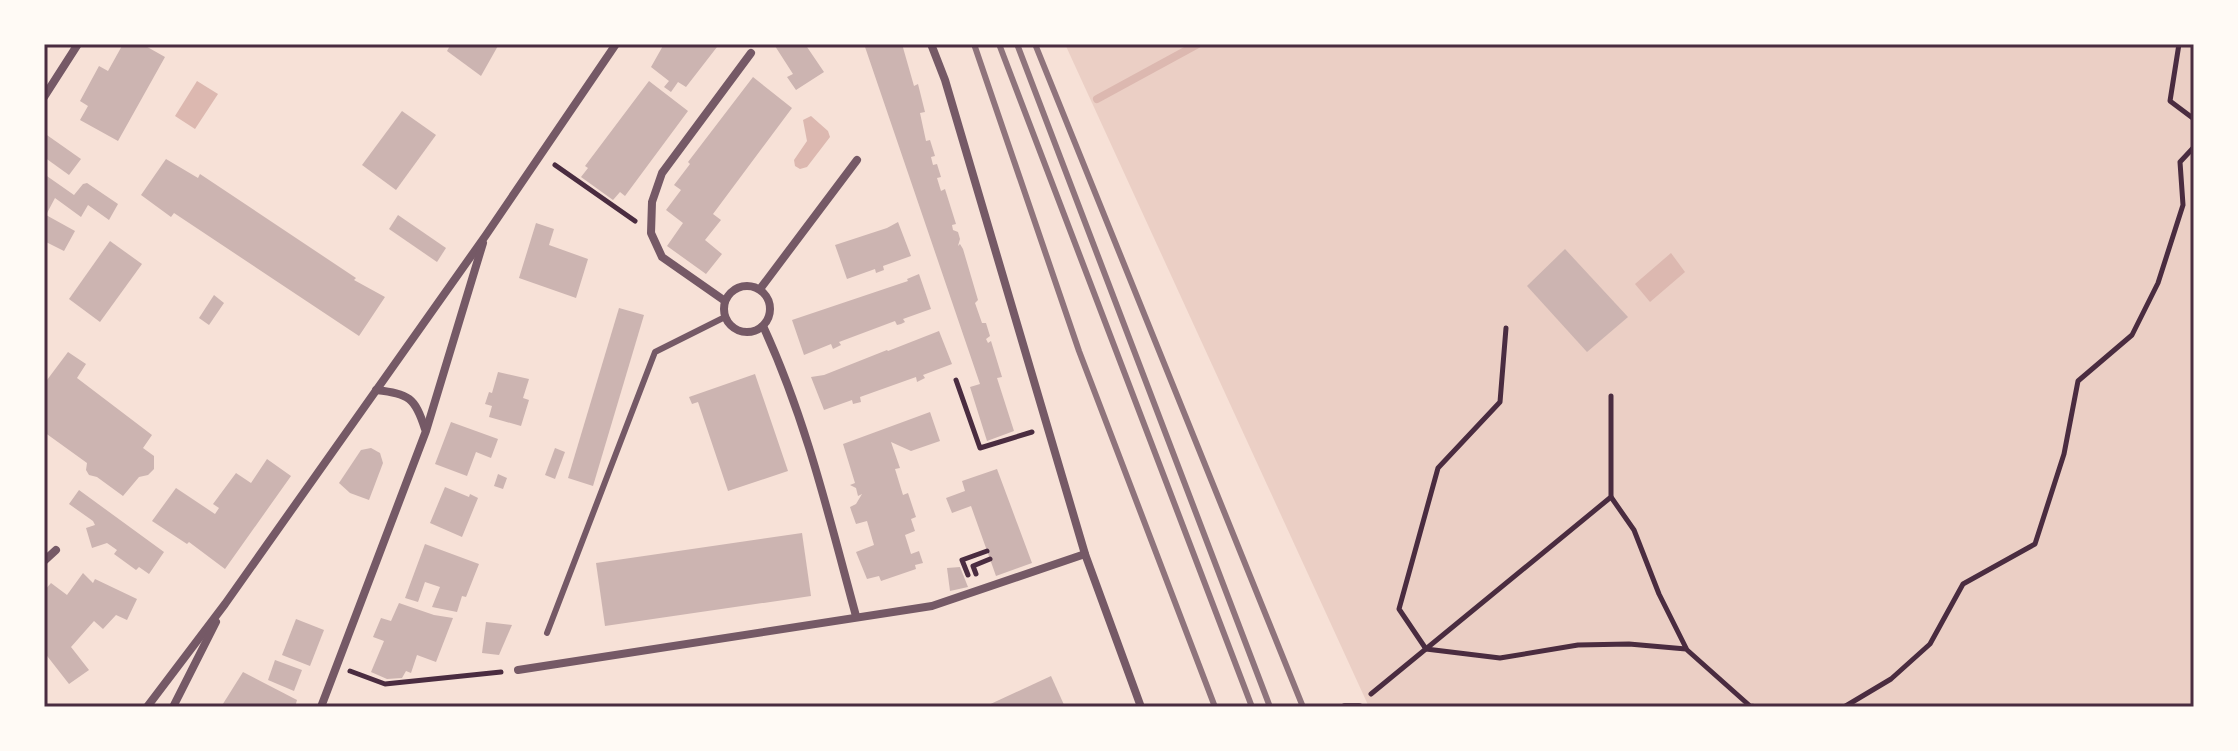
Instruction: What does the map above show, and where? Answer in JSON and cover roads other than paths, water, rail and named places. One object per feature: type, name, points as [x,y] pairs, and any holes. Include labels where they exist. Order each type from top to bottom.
[{"type":"street","points":[[44,97],[78,44]]},
{"type":"street","points":[[147,707],[225,604],[486,235],[616,44]]},
{"type":"street","points":[[931,44],[945,80],[1085,554],[1141,707]]},
{"type":"street","points":[[725,301],[662,257],[651,233],[652,202],[662,173],[751,53]]},
{"type":"street","points":[[760,289],[857,160]]},
{"type":"street","points":[[321,707],[426,431],[486,235]]},
{"type":"street","points":[[740,286],[760,289],[770,302],[763,326],[753,331],[742,331],[731,326],[725,317],[725,301],[731,292],[740,286]]},
{"type":"street","points":[[763,326],[785,373],[806,433],[856,616]]},
{"type":"street","points":[[376,390],[402,393],[418,404],[426,431]]},
{"type":"street","points":[[44,561],[56,550]]},
{"type":"street","points":[[518,670],[932,606],[1085,554]]},
{"type":"street","points":[[173,707],[225,604]]},
{"type":"street","points":[[1345,707],[1359,706]]},
{"type":"lane","points":[[547,633],[655,352],[725,317]]},
{"type":"waterway","points":[[1097,99],[1198,44]]},
{"type":"railway","points":[[974,44],[1079,351],[1215,707]]},
{"type":"railway","points":[[999,44],[1252,707]]},
{"type":"railway","points":[[1017,44],[1270,707]]},
{"type":"railway","points":[[1035,44],[1303,707]]}]
